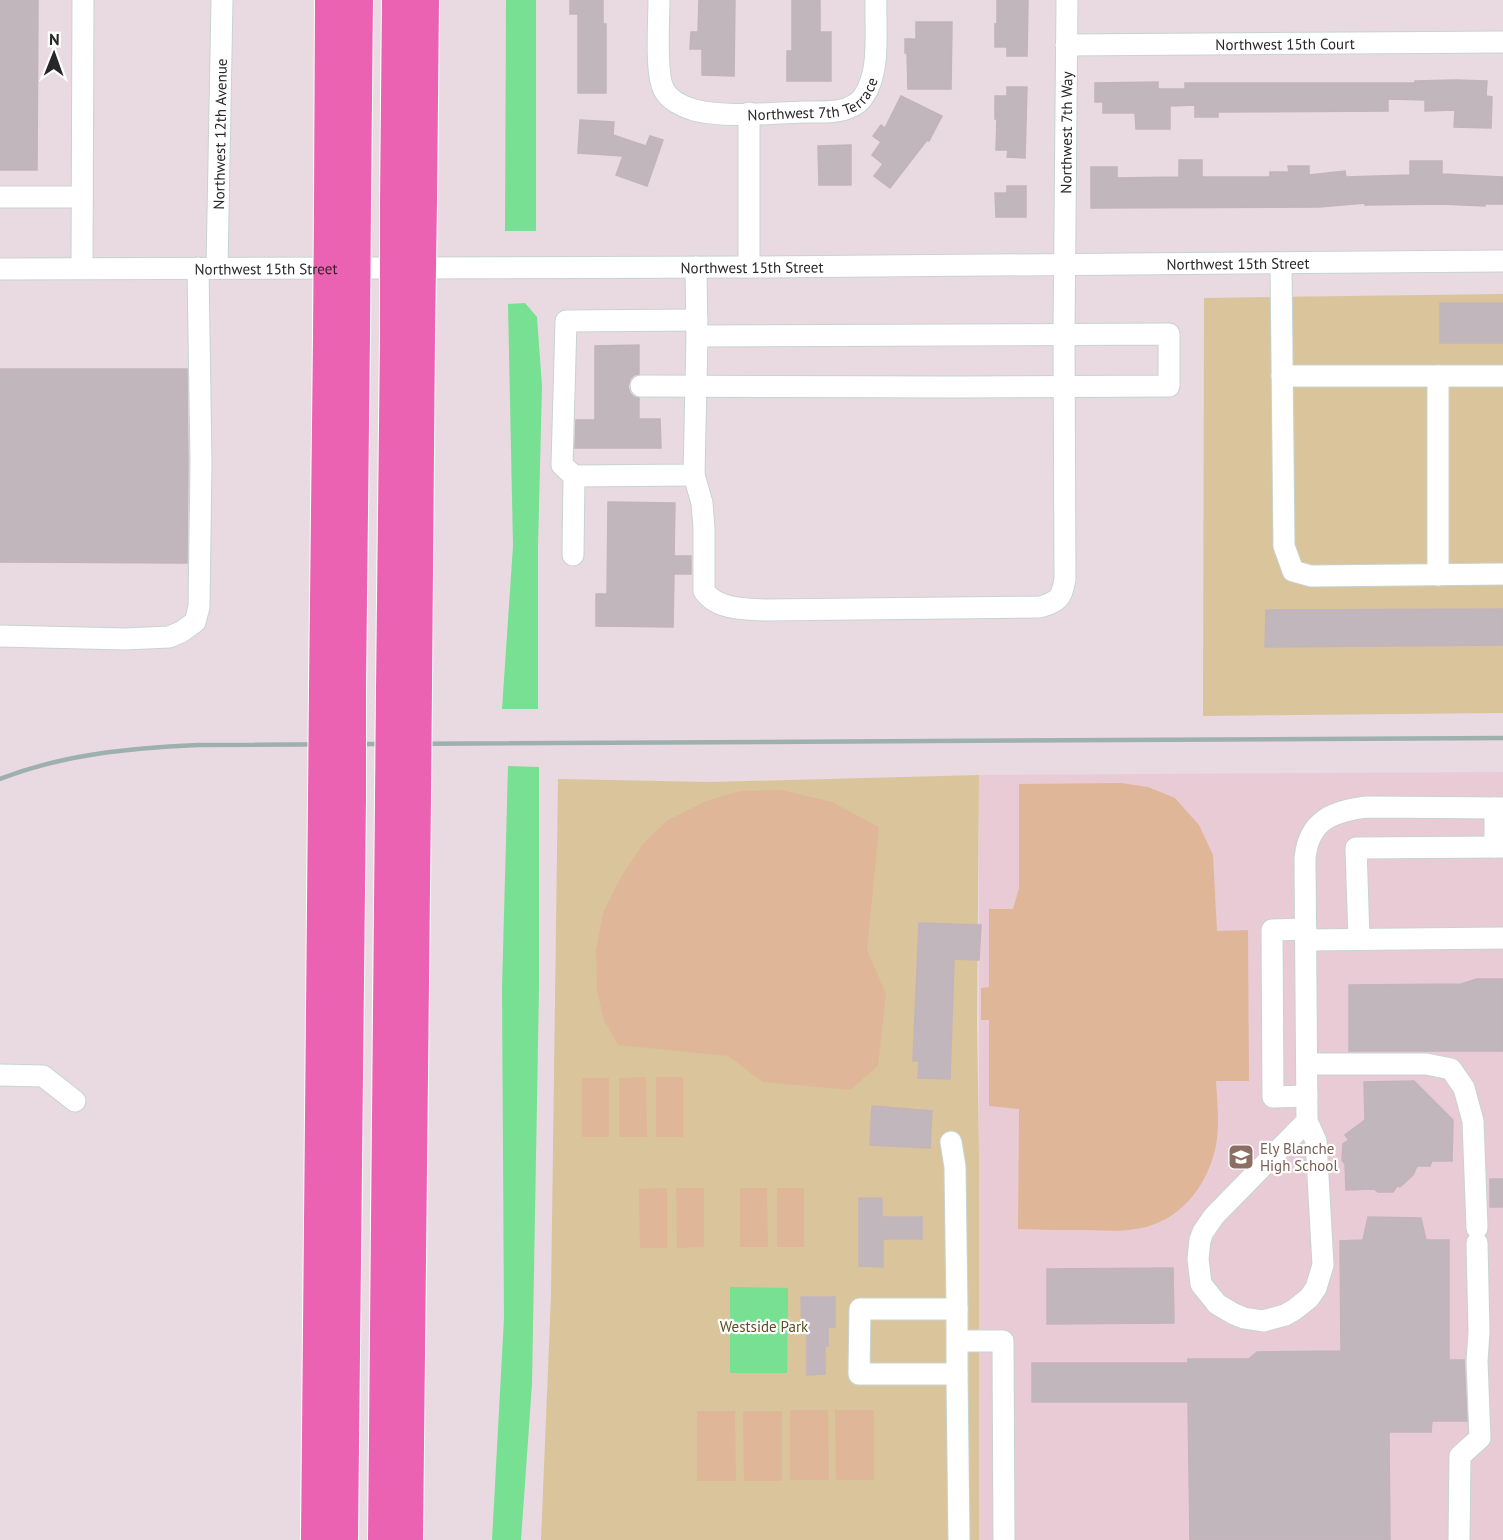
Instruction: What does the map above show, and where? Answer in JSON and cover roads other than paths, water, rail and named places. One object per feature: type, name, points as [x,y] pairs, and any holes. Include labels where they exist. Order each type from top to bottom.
[{"type":"highway","points":[[332,0],[342,201],[337,798],[342,1540]]},
{"type":"highway","points":[[342,201],[357,0]]},
{"type":"highway","points":[[398,0],[408,201],[403,798],[407,1540]]},
{"type":"highway","points":[[408,201],[423,0]]},
{"type":"highway","points":[[317,1540],[337,798]]},
{"type":"highway","points":[[384,1540],[403,798]]},
{"type":"street","points":[[82,268],[83,0]]},
{"type":"street","name":"Northwest 12th Avenue","points":[[0,636],[125,639],[169,637],[195,622],[199,607],[201,463],[208,268],[222,0]]},
{"type":"street","points":[[660,0],[659,76],[664,92],[677,103],[694,110],[749,113]]},
{"type":"street","name":"Northwest 7th Terrace","points":[[749,267],[749,113],[847,109],[861,100],[872,83],[876,0]]},
{"type":"street","name":"Northwest 7th Way","points":[[696,267],[694,475],[702,503],[704,591],[709,597],[719,604],[766,610],[1040,607],[1056,601],[1062,592],[1065,579],[1064,334],[1067,0]]},
{"type":"street","name":"Northwest 15th Court","points":[[1066,45],[1503,42]]},
{"type":"street","points":[[0,197],[82,197]]},
{"type":"street","name":"Northwest 15th Street","points":[[0,269],[749,267],[1503,261]]},
{"type":"street","points":[[1281,263],[1284,546],[1293,571],[1311,576],[1503,574]]},
{"type":"street","points":[[641,386],[1169,386],[1169,334],[697,328],[566,321],[562,465],[574,476],[694,475]]},
{"type":"street","points":[[1282,376],[1503,376]]},
{"type":"street","points":[[1438,376],[1438,574]]},
{"type":"street","points":[[573,555],[574,476]]},
{"type":"street","points":[[1307,1121],[1214,1216],[1200,1240],[1198,1259],[1201,1284],[1217,1304],[1244,1318],[1263,1321],[1285,1316],[1294,1310],[1309,1298],[1316,1288],[1323,1265],[1316,1141],[1307,1121],[1307,844],[1316,829],[1329,817],[1348,810],[1367,807],[1499,808],[1499,847],[1356,848],[1359,939]]},
{"type":"street","points":[[1307,1096],[1273,1096],[1272,930],[1359,939],[1503,938]]},
{"type":"street","points":[[1307,1064],[1426,1064],[1450,1069],[1464,1088],[1473,1121],[1480,1438],[1460,1456],[1459,1540]]},
{"type":"street","points":[[0,1075],[43,1076],[75,1101]]},
{"type":"street","points":[[951,1142],[955,1167],[959,1540]]},
{"type":"street","points":[[957,1310],[860,1309],[859,1374],[957,1374]]},
{"type":"street","points":[[958,1341],[1003,1341],[1004,1540]]},
{"type":"railway","points":[[0,779],[24,770],[73,758],[148,748],[198,745],[1503,738]]},
{"type":"place","name":"Ely Blanche High School","points":[[1241,1157]]},
{"type":"park label","name":"Westside Park","points":[[764,1326]]}]
